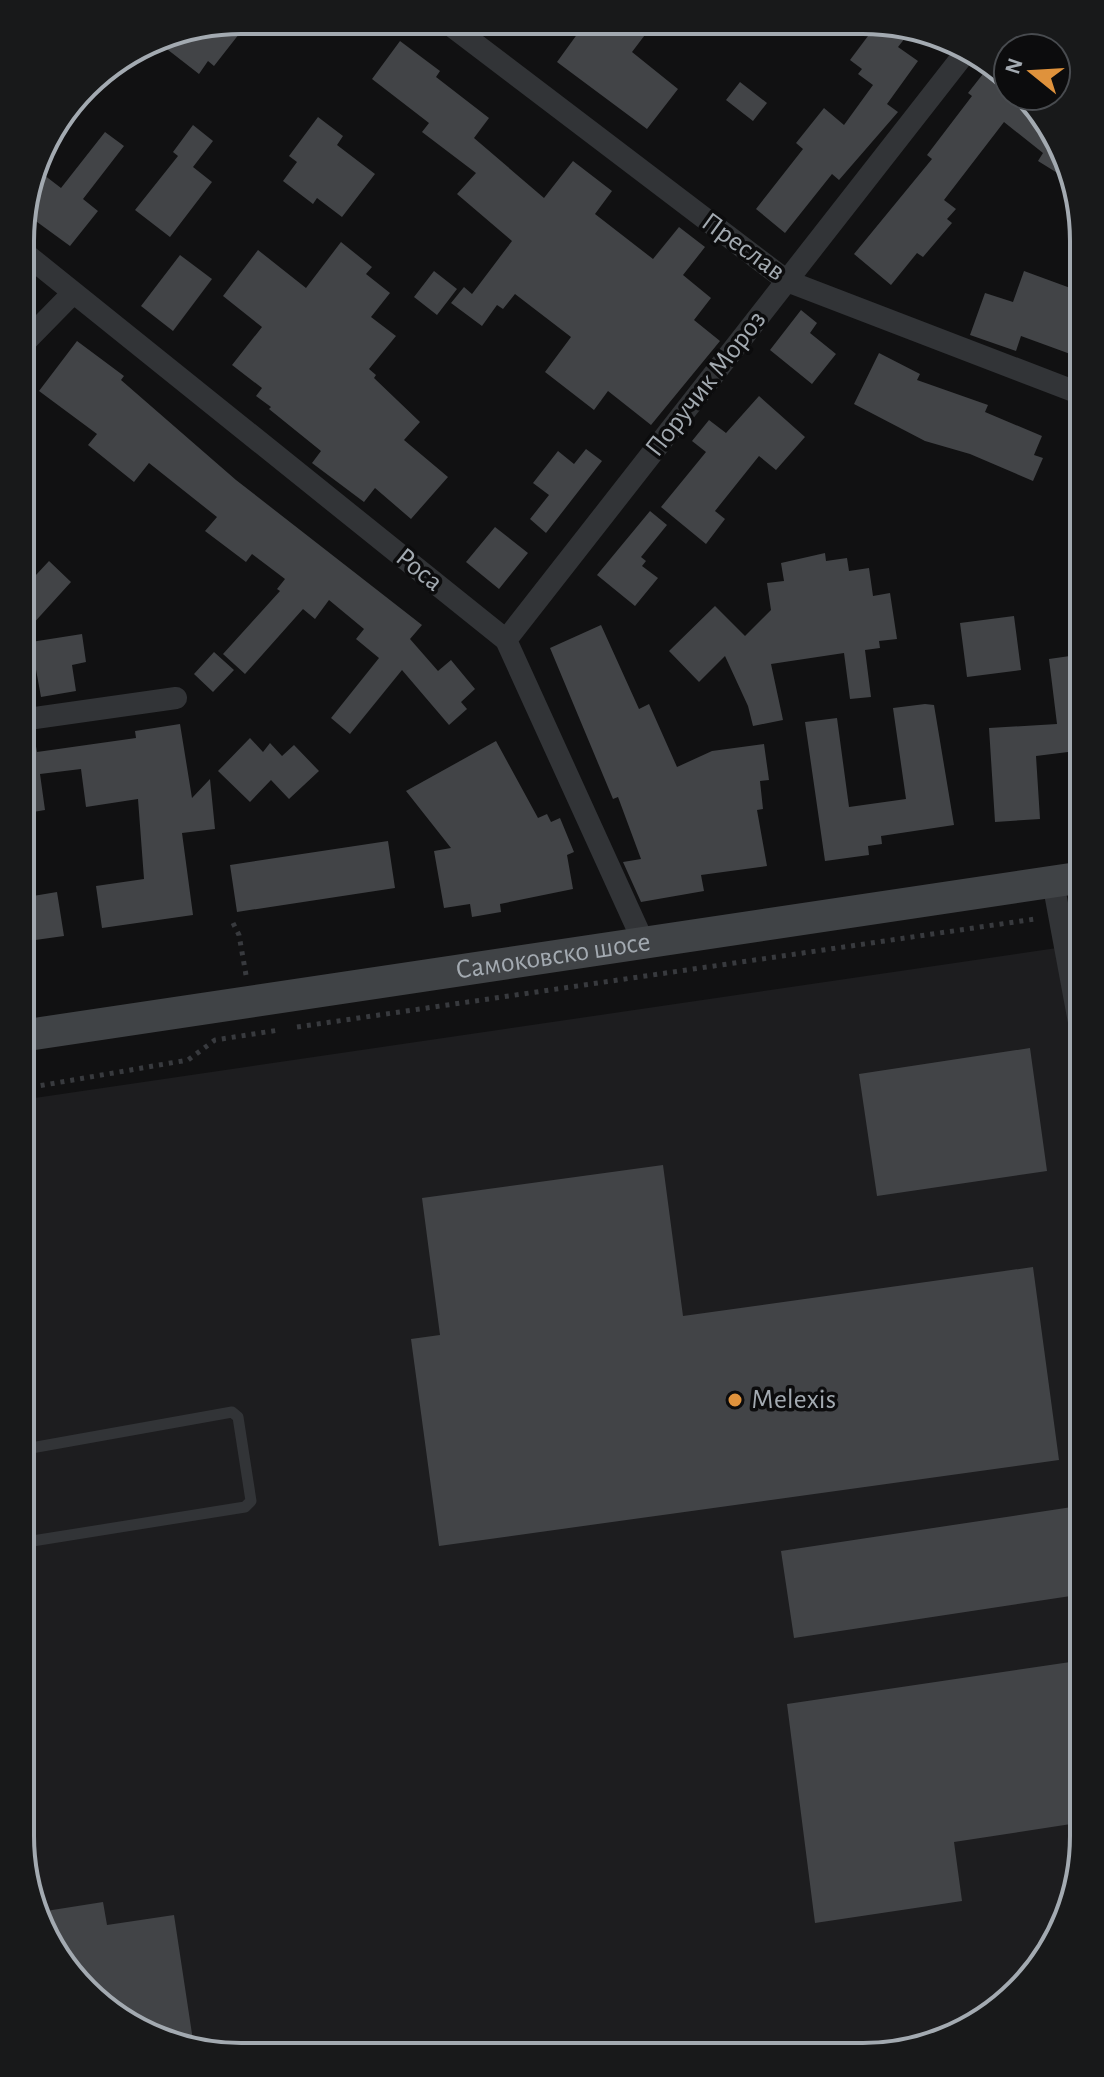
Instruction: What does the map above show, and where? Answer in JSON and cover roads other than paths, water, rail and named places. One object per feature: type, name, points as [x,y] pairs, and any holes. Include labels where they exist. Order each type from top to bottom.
[{"type":"main road","name":"Самоковско шосе","points":[[34,1034],[1069,880]]},
{"type":"street","name":"Преслав","points":[[462,34],[787,281],[1070,390]]},
{"type":"street","name":"Поручик Мороз","points":[[506,640],[960,59]]},
{"type":"street","name":"Роса","points":[[34,261],[506,640],[643,941]]},
{"type":"street","points":[[34,333],[73,293]]},
{"type":"street","points":[[34,718],[176,698]]},
{"type":"street","points":[[1069,880],[1060,916],[1070,971]]},
{"type":"lane","points":[[34,1447],[232,1412],[238,1417],[251,1501],[245,1507],[34,1541]]},
{"type":"place","name":"Мelexis","points":[[735,1400]]}]
